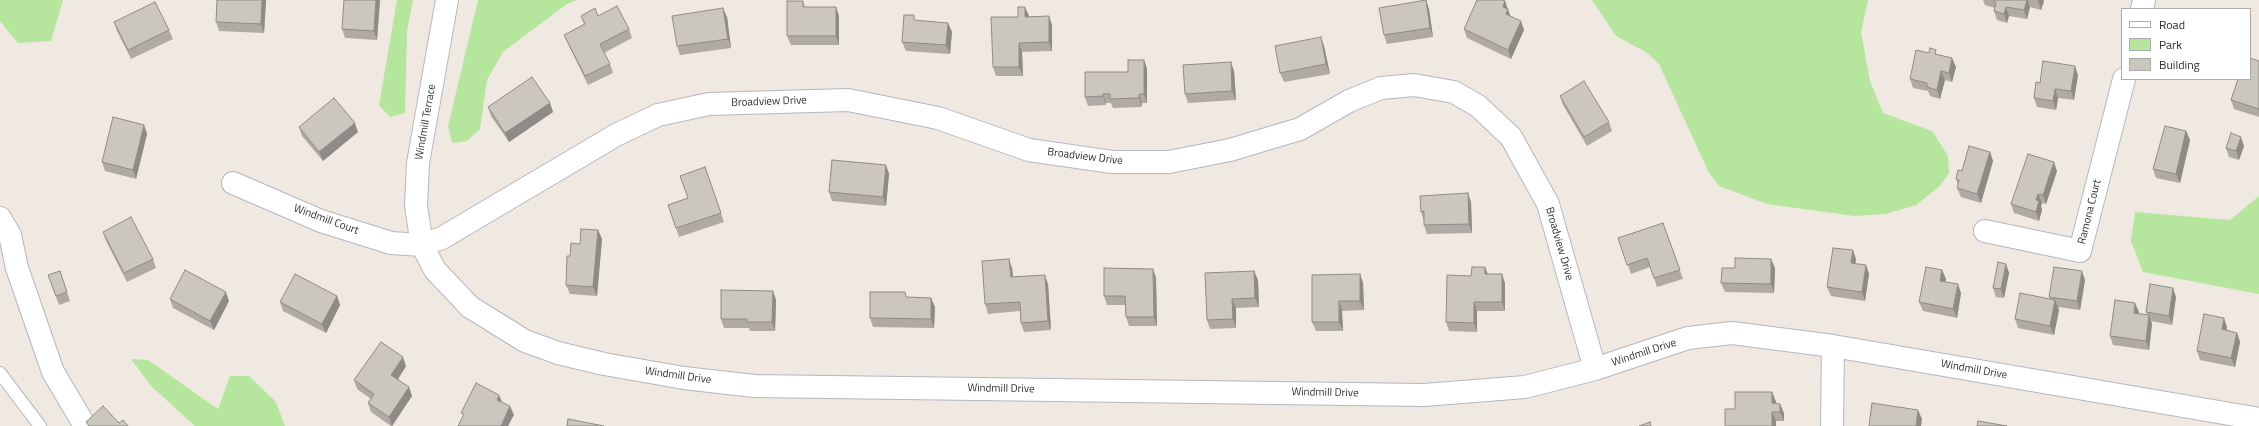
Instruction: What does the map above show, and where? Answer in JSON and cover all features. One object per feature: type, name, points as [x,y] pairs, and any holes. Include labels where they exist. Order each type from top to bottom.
[{"type":"street","name":"Windmill Terrace","points":[[422,245],[416,206],[418,163],[447,0]]},
{"type":"street","name":"Ramona Court","points":[[1985,231],[2080,251],[2124,80]]},
{"type":"street","name":"Broadview Drive","points":[[422,245],[442,238],[616,135],[658,115],[709,104],[848,100],[938,118],[1029,150],[1112,162],[1169,162],[1230,150],[1300,129],[1349,101],[1381,88],[1414,86],[1454,92],[1478,106],[1511,137],[1548,204],[1595,369]]},
{"type":"street","name":"Windmill Court","points":[[233,183],[321,221],[391,243],[422,245]]},
{"type":"street","points":[[0,218],[10,235],[17,268],[52,372],[84,426]]},
{"type":"street","name":"Windmill Drive","points":[[422,245],[435,270],[470,307],[524,340],[558,353],[596,362],[684,378],[754,386],[1424,395],[1525,387],[1595,369],[1688,338],[1732,333],[1833,346],[2259,419]]},
{"type":"street","points":[[1832,426],[1833,346]]},
{"type":"lane","points":[[0,373],[40,426]]},
{"type":"green space","points":[[0,0],[63,0],[51,41],[18,43],[0,21]]},
{"type":"green space","points":[[397,0],[413,0],[407,31],[405,113],[390,117],[379,105]]},
{"type":"green space","points":[[478,0],[577,0],[567,4],[503,52],[487,80],[480,129],[467,141],[452,143],[448,126]]},
{"type":"green space","points":[[1592,0],[1868,0],[1861,32],[1870,81],[1883,113],[1932,131],[1948,156],[1949,173],[1940,186],[1916,205],[1886,214],[1854,216],[1767,204],[1719,186],[1709,173],[1659,64],[1646,52],[1616,36]]},
{"type":"green space","points":[[2259,196],[2259,294],[2143,272],[2131,241],[2135,212],[2230,220]]},
{"type":"green space","points":[[131,359],[148,360],[218,409],[230,376],[249,376],[276,402],[285,426],[195,426],[151,386]]},
{"type":"building","points":[[217,0],[262,0],[261,24],[216,22]]},
{"type":"building","points":[[344,0],[376,0],[374,31],[342,29]]},
{"type":"building","points":[[1426,0],[1430,28],[1384,35],[1379,8]]},
{"type":"building","points":[[1477,0],[1505,1],[1503,7],[1508,9],[1506,14],[1521,21],[1508,50],[1464,29]]},
{"type":"building","points":[[1994,0],[2027,0],[2024,10],[2006,7],[2004,14],[1994,11],[1996,3]]},
{"type":"building","points":[[787,1],[803,1],[803,7],[836,7],[836,36],[787,36]]},
{"type":"building","points":[[155,2],[169,30],[128,50],[114,22]]},
{"type":"building","points":[[617,6],[629,29],[600,44],[610,64],[585,76],[564,35],[585,24],[581,16],[595,8],[598,16]]},
{"type":"building","points":[[1018,7],[1025,7],[1025,17],[1049,16],[1049,42],[1019,43],[1019,67],[993,67],[991,17],[1018,17]]},
{"type":"building","points":[[723,8],[728,39],[677,46],[672,16]]},
{"type":"building","points":[[904,15],[914,15],[914,20],[948,23],[946,45],[902,42]]},
{"type":"building","points":[[1321,37],[1326,64],[1280,73],[1275,46]]},
{"type":"building","points":[[1930,48],[1936,50],[1935,54],[1952,58],[1949,73],[1941,71],[1937,90],[1927,87],[1927,83],[1910,79],[1916,50],[1929,53]]},
{"type":"building","points":[[2251,58],[2259,61],[2259,109],[2231,100],[2238,80],[2251,80]]},
{"type":"building","points":[[1128,60],[1144,60],[1144,94],[1139,94],[1139,98],[1110,99],[1110,94],[1085,97],[1085,72],[1128,72]]},
{"type":"building","points":[[2043,61],[2075,66],[2071,91],[2055,89],[2053,101],[2034,98],[2036,82],[2040,83]]},
{"type":"building","points":[[1231,62],[1232,91],[1185,94],[1183,65]]},
{"type":"building","points":[[532,77],[550,103],[505,133],[488,107]]},
{"type":"building","points":[[1584,81],[1609,122],[1584,137],[1560,96]]},
{"type":"building","points":[[334,98],[355,123],[319,152],[299,127]]},
{"type":"building","points":[[113,117],[144,125],[133,170],[102,162]]},
{"type":"building","points":[[2165,126],[2186,131],[2176,174],[2153,169]]},
{"type":"building","points":[[2231,133],[2241,137],[2236,151],[2226,148]]},
{"type":"building","points":[[1969,146],[1990,152],[1977,194],[1957,188],[1959,180],[1956,179],[1958,170],[1962,171]]},
{"type":"building","points":[[2028,154],[2054,162],[2043,195],[2038,194],[2036,200],[2039,201],[2036,212],[2011,204]]},
{"type":"building","points":[[832,160],[886,165],[883,197],[829,192]]},
{"type":"building","points":[[705,167],[721,213],[676,228],[668,205],[688,198],[680,176]]},
{"type":"building","points":[[1468,193],[1469,224],[1424,225],[1424,211],[1421,212],[1420,196]]},
{"type":"building","points":[[131,217],[153,259],[124,273],[103,232]]},
{"type":"building","points":[[1663,223],[1680,270],[1654,278],[1647,258],[1627,265],[1618,238]]},
{"type":"building","points":[[581,229],[598,230],[593,287],[566,285],[567,256],[570,256],[571,243],[580,244]]},
{"type":"building","points":[[1833,248],[1853,250],[1851,263],[1866,265],[1862,292],[1827,287]]},
{"type":"building","points":[[1735,258],[1771,259],[1771,284],[1721,283],[1722,268],[1735,268]]},
{"type":"building","points":[[1009,259],[1011,277],[1045,275],[1048,321],[1021,323],[1020,302],[985,304],[982,261]]},
{"type":"building","points":[[1998,262],[2006,264],[2001,289],[1993,288]]},
{"type":"building","points":[[1472,267],[1485,267],[1485,274],[1502,274],[1502,302],[1474,302],[1474,323],[1446,322],[1447,275],[1471,276]]},
{"type":"building","points":[[1926,267],[1942,270],[1940,281],[1958,284],[1953,309],[1919,302]]},
{"type":"building","points":[[2054,267],[2082,271],[2077,301],[2049,297]]},
{"type":"building","points":[[1104,268],[1153,269],[1154,317],[1126,317],[1125,296],[1104,296]]},
{"type":"building","points":[[185,270],[226,292],[210,321],[170,299]]},
{"type":"building","points":[[60,271],[67,292],[56,296],[48,275]]},
{"type":"building","points":[[1254,271],[1255,298],[1232,299],[1233,319],[1207,320],[1205,273]]},
{"type":"building","points":[[295,274],[337,296],[322,324],[280,302]]},
{"type":"building","points":[[1360,274],[1360,301],[1339,301],[1339,322],[1312,322],[1312,275]]},
{"type":"building","points":[[2150,284],[2173,288],[2169,316],[2146,312]]},
{"type":"building","points":[[721,290],[773,291],[772,322],[747,322],[747,319],[721,319]]},
{"type":"building","points":[[870,292],[905,292],[906,297],[931,298],[931,319],[870,318]]},
{"type":"building","points":[[2020,293],[2055,300],[2050,326],[2015,319]]},
{"type":"building","points":[[2115,300],[2135,303],[2134,313],[2149,315],[2146,341],[2110,336]]},
{"type":"building","points":[[2204,314],[2224,318],[2222,329],[2237,333],[2231,358],[2197,351]]},
{"type":"building","points":[[381,342],[403,357],[391,375],[409,387],[389,417],[368,403],[374,394],[354,380]]},
{"type":"building","points":[[476,383],[499,395],[497,400],[510,406],[501,426],[458,426],[464,414],[461,413]]},
{"type":"building","points":[[1735,392],[1772,392],[1772,403],[1780,404],[1780,412],[1772,412],[1772,426],[1725,426],[1725,409],[1735,409]]},
{"type":"building","points":[[1872,403],[1918,410],[1916,426],[1869,426]]},
{"type":"building","points":[[103,406],[119,423],[123,420],[128,426],[89,426],[86,422]]},
{"type":"building","points":[[568,419],[604,426],[567,426]]},
{"type":"building","points":[[1978,421],[2007,426],[1977,426]]},
{"type":"building","points":[[1650,422],[1651,426],[1639,426]]}]
